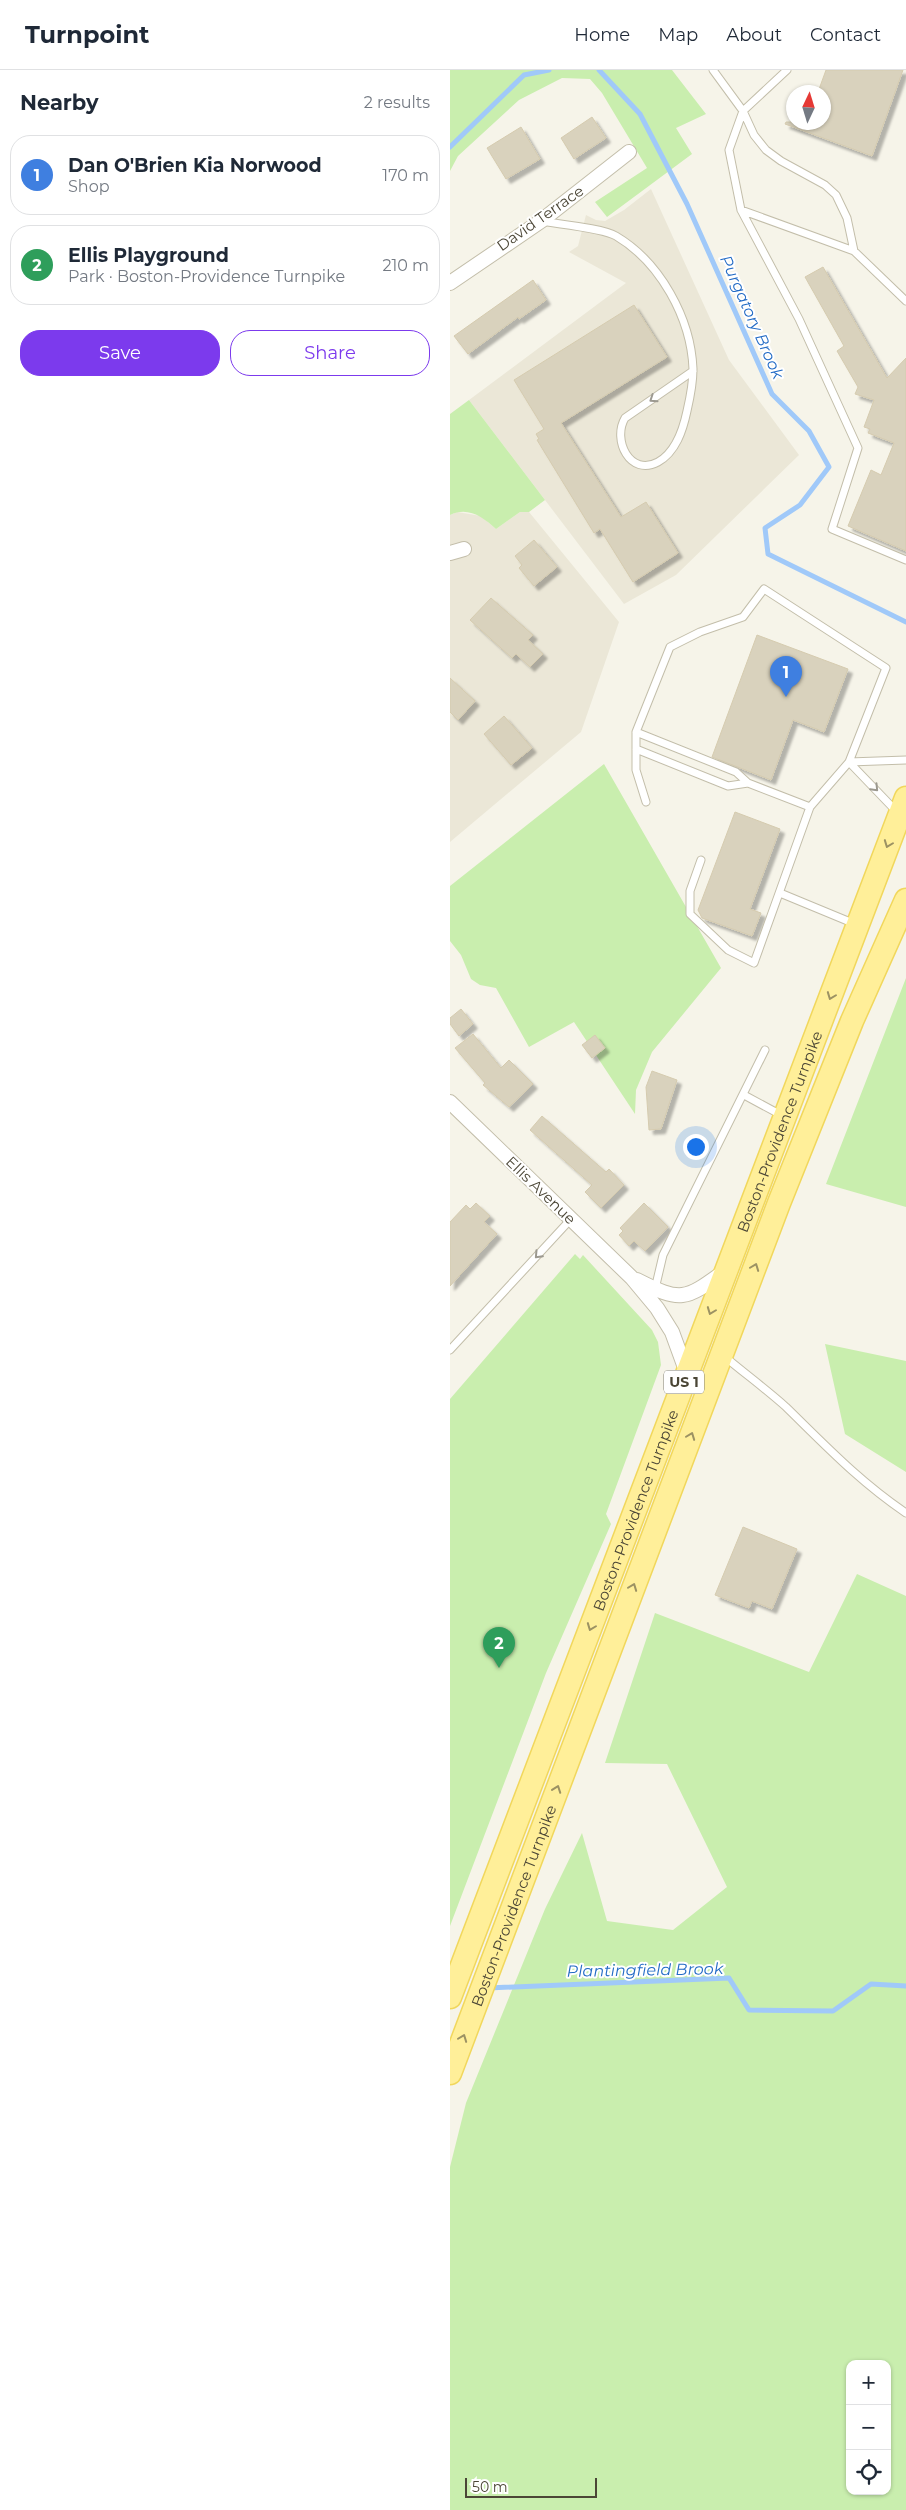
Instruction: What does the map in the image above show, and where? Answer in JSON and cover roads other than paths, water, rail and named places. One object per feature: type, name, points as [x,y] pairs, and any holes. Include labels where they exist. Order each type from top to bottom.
[{"type":"main road","name":"Boston-Providence Turnpike","points":[[450,1997],[903,806]]},
{"type":"main road","name":"Boston-Providence Turnpike","points":[[450,2073],[821,1098],[906,900]]},
{"type":"street","name":"David Terrace","points":[[450,283],[541,221],[630,152]]},
{"type":"street","points":[[450,553],[464,549]]},
{"type":"street","name":"Ellis Avenue","points":[[450,1102],[632,1278],[657,1308],[672,1332],[687,1374]]},
{"type":"street","name":"Ellis Avenue","points":[[632,1278],[665,1294],[684,1296],[705,1285],[728,1269]]},
{"type":"lane","points":[[713,70],[744,111],[754,136],[766,150],[781,161],[825,185],[836,195],[847,218],[854,251]]},
{"type":"lane","points":[[787,70],[744,111],[729,150],[741,210],[799,319],[858,448],[832,530],[906,560]]},
{"type":"lane","points":[[741,210],[854,251],[906,301]]},
{"type":"lane","points":[[541,221],[614,234],[640,253],[661,280],[679,310],[690,343],[693,371],[689,402],[679,439],[671,451],[659,461],[641,467],[634,464],[623,449],[619,435],[620,426],[625,418],[693,371]]},
{"type":"lane","points":[[646,802],[636,770],[636,732],[670,647],[700,632],[743,617],[764,589],[886,668],[849,762],[810,807],[754,963],[728,950],[690,914],[690,891],[701,860]]},
{"type":"lane","points":[[636,732],[736,772],[748,783],[810,807]]},
{"type":"lane","points":[[636,749],[728,786],[748,783]]},
{"type":"lane","points":[[849,762],[906,760]]},
{"type":"lane","points":[[849,762],[903,806]]},
{"type":"lane","points":[[780,893],[857,925]]},
{"type":"lane","points":[[655,1289],[663,1255],[765,1050]]},
{"type":"lane","points":[[744,1095],[785,1117]]},
{"type":"lane","points":[[450,1350],[571,1219]]},
{"type":"lane","points":[[722,1354],[785,1406],[843,1464],[876,1492],[906,1513]]},
{"type":"waterway","name":"Purgatory Brook","points":[[450,147],[524,75],[549,70]]},
{"type":"waterway","name":"Purgatory Brook","points":[[599,70],[640,114],[687,204],[772,394],[809,431],[829,467],[800,505],[765,528],[768,554],[906,622]]},
{"type":"waterway","name":"Plantingfield Brook","points":[[488,1988],[729,1978],[749,2010],[833,2011],[871,1984],[906,1986]]},
{"type":"place","name":"Dan O'Brien Kia Norwood","points":[[786,697]]},
{"type":"place","name":"Ellis Playground","points":[[499,1668]]}]
